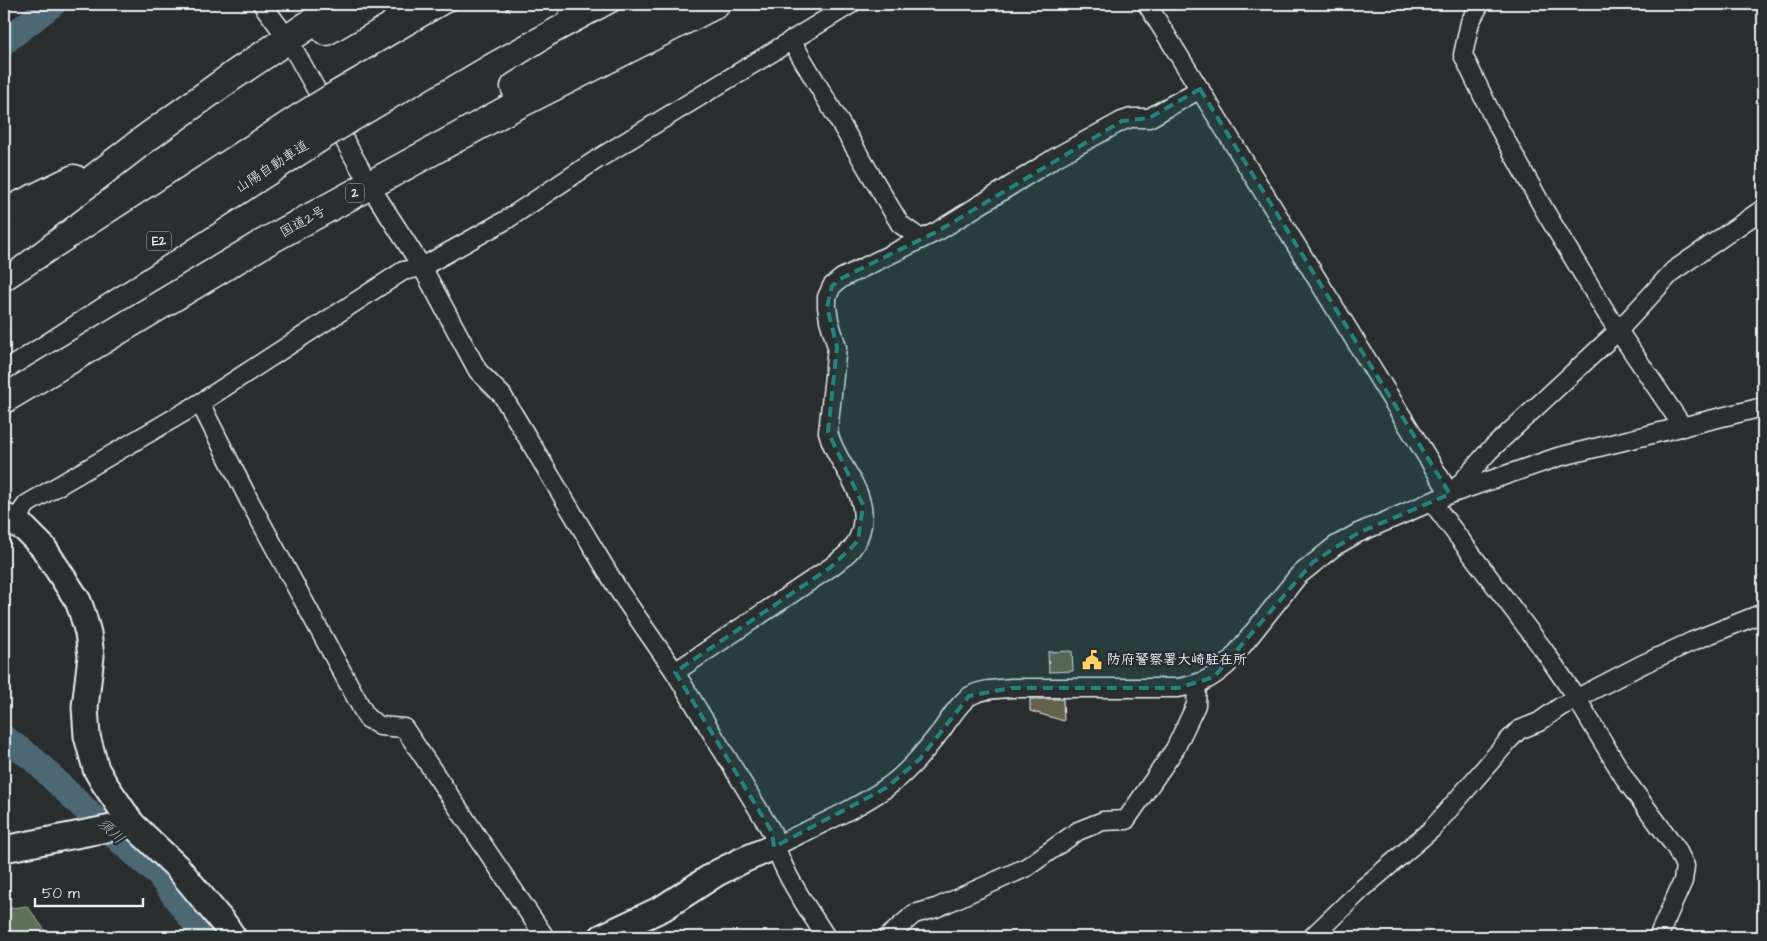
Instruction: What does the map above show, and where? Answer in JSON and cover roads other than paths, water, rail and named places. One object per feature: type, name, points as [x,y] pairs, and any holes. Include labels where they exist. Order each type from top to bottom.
[{"type":"highway","points":[[4,219],[20,205],[150,147],[291,45],[340,4]]},
{"type":"highway","points":[[291,45],[372,4]]},
{"type":"highway","name":"山陽自動車道","points":[[4,311],[346,106],[493,4]]},
{"type":"highway","name":"山陽自動車道","points":[[346,106],[480,41],[547,4]]},
{"type":"highway","points":[[262,244],[321,198],[489,103],[561,58],[661,4]]},
{"type":"highway","name":"国道2号","points":[[4,399],[262,244],[509,109],[716,4]]},
{"type":"highway","name":"山陽自動車道","points":[[4,342],[307,129]]},
{"type":"highway","points":[[4,248],[112,164]]},
{"type":"street","points":[[262,4],[291,45],[361,170]]},
{"type":"street","points":[[233,937],[226,925],[177,867],[129,825],[104,783],[90,751],[87,736],[85,707],[91,656],[88,633],[82,612],[78,601],[43,547],[36,539],[9,519],[27,504],[200,403],[403,271],[422,267],[506,220],[596,160],[851,4]]},
{"type":"street","points":[[1147,4],[1450,494]]},
{"type":"street","points":[[1480,4],[1470,22],[1463,55],[1494,120],[1546,214],[1618,331],[1683,427]]},
{"type":"street","points":[[791,40],[900,224],[921,239]]},
{"type":"street","points":[[674,672],[831,567],[851,551],[858,542],[864,516],[863,505],[854,484],[830,443],[828,432],[837,347],[827,308],[827,297],[832,286],[842,278],[938,231],[1058,156],[1122,121],[1131,118],[1149,118],[1200,89]]},
{"type":"street","points":[[377,197],[422,267],[478,371],[502,395],[619,591],[674,672],[772,832],[774,847],[802,899],[826,937]]},
{"type":"street","points":[[1450,494],[1489,451],[1618,331],[1673,271],[1763,210]]},
{"type":"street","points":[[200,403],[250,502],[368,718],[380,726],[404,728],[545,937]]},
{"type":"street","points":[[602,937],[663,908],[717,873],[864,802],[886,788],[920,758],[954,712],[969,696],[989,690],[1011,688],[1178,688],[1197,685],[1214,677],[1227,665],[1275,602],[1298,576],[1313,562],[1358,532],[1450,494],[1558,457],[1763,407]]},
{"type":"street","points":[[1432,502],[1543,649],[1577,699],[1627,782],[1676,848],[1685,866],[1683,880],[1658,937]]},
{"type":"street","points":[[1312,937],[1362,889],[1432,829],[1508,740],[1519,730],[1539,722],[1560,707],[1641,665],[1763,613]]},
{"type":"street","points":[[888,937],[914,914],[936,908],[1027,867],[1078,831],[1103,821],[1126,820],[1175,749],[1196,704],[1197,685]]},
{"type":"street","points":[[4,849],[129,825]]},
{"type":"waterway","points":[[4,42],[53,4]]},
{"type":"waterway","name":"須川","points":[[4,738],[32,758],[93,817],[159,875],[205,937]]},
{"type":"place","name":"防府警察署大崎駐在所","points":[[1092,660]]}]
